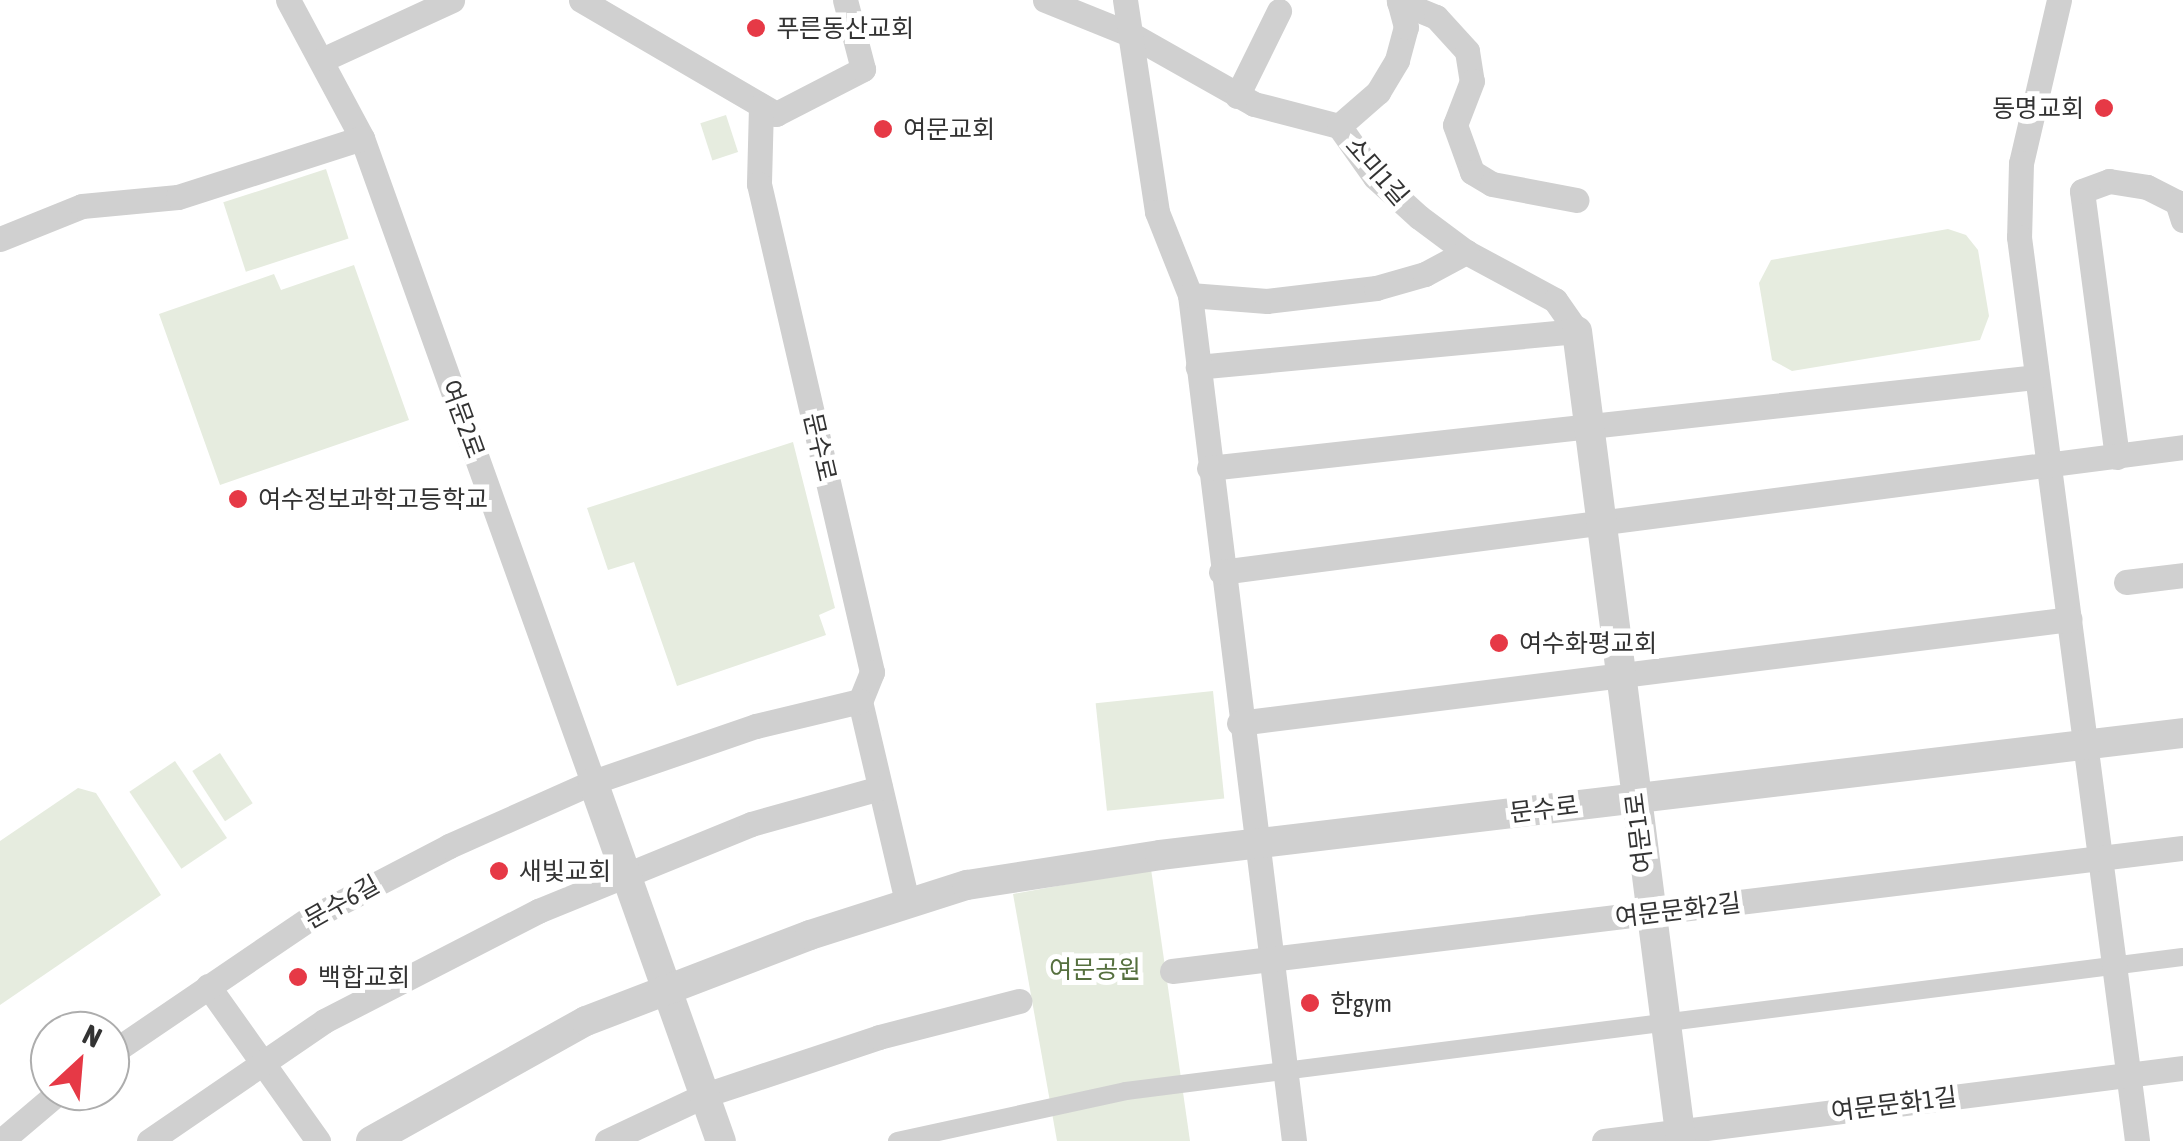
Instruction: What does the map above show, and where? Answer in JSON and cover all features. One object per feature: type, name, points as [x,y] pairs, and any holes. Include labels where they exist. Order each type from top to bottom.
[{"type":"street","name":"여문2로","points":[[288,0],[324,60],[362,138],[721,1141]]},
{"type":"street","points":[[324,60],[452,0]]},
{"type":"street","points":[[581,0],[760,106],[780,113],[863,68],[844,0]]},
{"type":"street","name":"소미1길","points":[[1045,0],[1132,35],[1237,96],[1339,126],[1383,185],[1466,252],[1555,300],[1577,330]]},
{"type":"street","points":[[1124,0],[1157,212],[1190,295],[1253,845],[1294,1141]]},
{"type":"street","points":[[2059,0],[2028,126],[2018,198],[2036,377],[2137,1141]]},
{"type":"street","points":[[1339,126],[1378,92],[1395,64],[1406,26],[1399,1]]},
{"type":"street","points":[[1399,1],[1436,17],[1467,51],[1472,81],[1455,125],[1472,172],[1492,184],[1577,200]]},
{"type":"street","points":[[1237,96],[1279,11]]},
{"type":"street","name":"문수로","points":[[760,106],[759,184],[872,672],[860,701],[908,901]]},
{"type":"street","points":[[0,240],[82,206],[178,196],[362,138]]},
{"type":"street","points":[[2117,457],[2082,191],[2090,183],[2134,183],[2177,202],[2183,220]]},
{"type":"street","points":[[1190,295],[1267,300],[1376,288],[1425,274],[1466,252]]},
{"type":"street","points":[[1198,367],[1577,330]]},
{"type":"street","name":"여문1로","points":[[1577,330],[1592,426],[1648,914],[1680,1136]]},
{"type":"street","points":[[1209,468],[2036,377]]},
{"type":"street","points":[[1222,572],[2049,468],[2183,447]]},
{"type":"street","points":[[2126,582],[2183,574]]},
{"type":"street","points":[[1239,723],[2070,619]]},
{"type":"street","points":[[593,782],[756,726],[860,701]]},
{"type":"street","name":"문수로","points":[[371,1141],[482,1074],[666,988],[908,901],[1038,872],[2183,733]]},
{"type":"street","name":"문수6길","points":[[130,1040],[347,898],[593,782]]},
{"type":"street","points":[[149,1141],[260,1062],[384,986],[625,873],[751,824],[880,788]]},
{"type":"street","name":"여문문화2길","points":[[1172,971],[2183,848]]},
{"type":"street","points":[[897,1141],[1041,1106],[1284,1070],[2183,957]]},
{"type":"street","points":[[208,986],[318,1141]]},
{"type":"street","points":[[607,1141],[705,1095],[879,1037],[1019,1001]]},
{"type":"street","name":"여문문화1길","points":[[1604,1141],[1680,1136],[2183,1068]]},
{"type":"street","points":[[0,1141],[36,1111]]},
{"type":"green space","points":[[726,115],[738,152],[712,160],[700,123]]},
{"type":"green space","points":[[326,169],[349,238],[246,272],[223,202]]},
{"type":"green space","points":[[1948,229],[1966,235],[1978,250],[1989,316],[1980,340],[1792,371],[1772,360],[1759,283],[1771,260]]},
{"type":"green space","points":[[354,265],[409,420],[220,485],[159,314],[274,274],[281,290]]},
{"type":"green space","points":[[793,442],[835,608],[819,615],[826,635],[677,686],[634,562],[608,570],[587,508]]},
{"type":"green space","points":[[1213,691],[1224,798],[1107,811],[1096,703]]},
{"type":"green space","points":[[220,753],[253,803],[225,821],[192,771]]},
{"type":"green space","points":[[175,761],[227,838],[181,869],[129,792]]},
{"type":"green space","points":[[78,788],[96,793],[161,895],[0,1005],[0,841]]},
{"type":"green space","name":"여문공원","points":[[1151,869],[1190,1141],[1057,1141],[1013,894]]},
{"type":"place","name":"푸른동산교회","points":[[756,28]]},
{"type":"place","name":"동명교회","points":[[2104,108]]},
{"type":"place","name":"여문교회","points":[[883,129]]},
{"type":"place","name":"여수정보과학고등학교","points":[[238,499]]},
{"type":"place","name":"여수화평교회","points":[[1499,643]]},
{"type":"place","name":"새빛교회","points":[[499,871]]},
{"type":"place","name":"백합교회","points":[[298,977]]},
{"type":"place","name":"한gym","points":[[1310,1003]]}]
